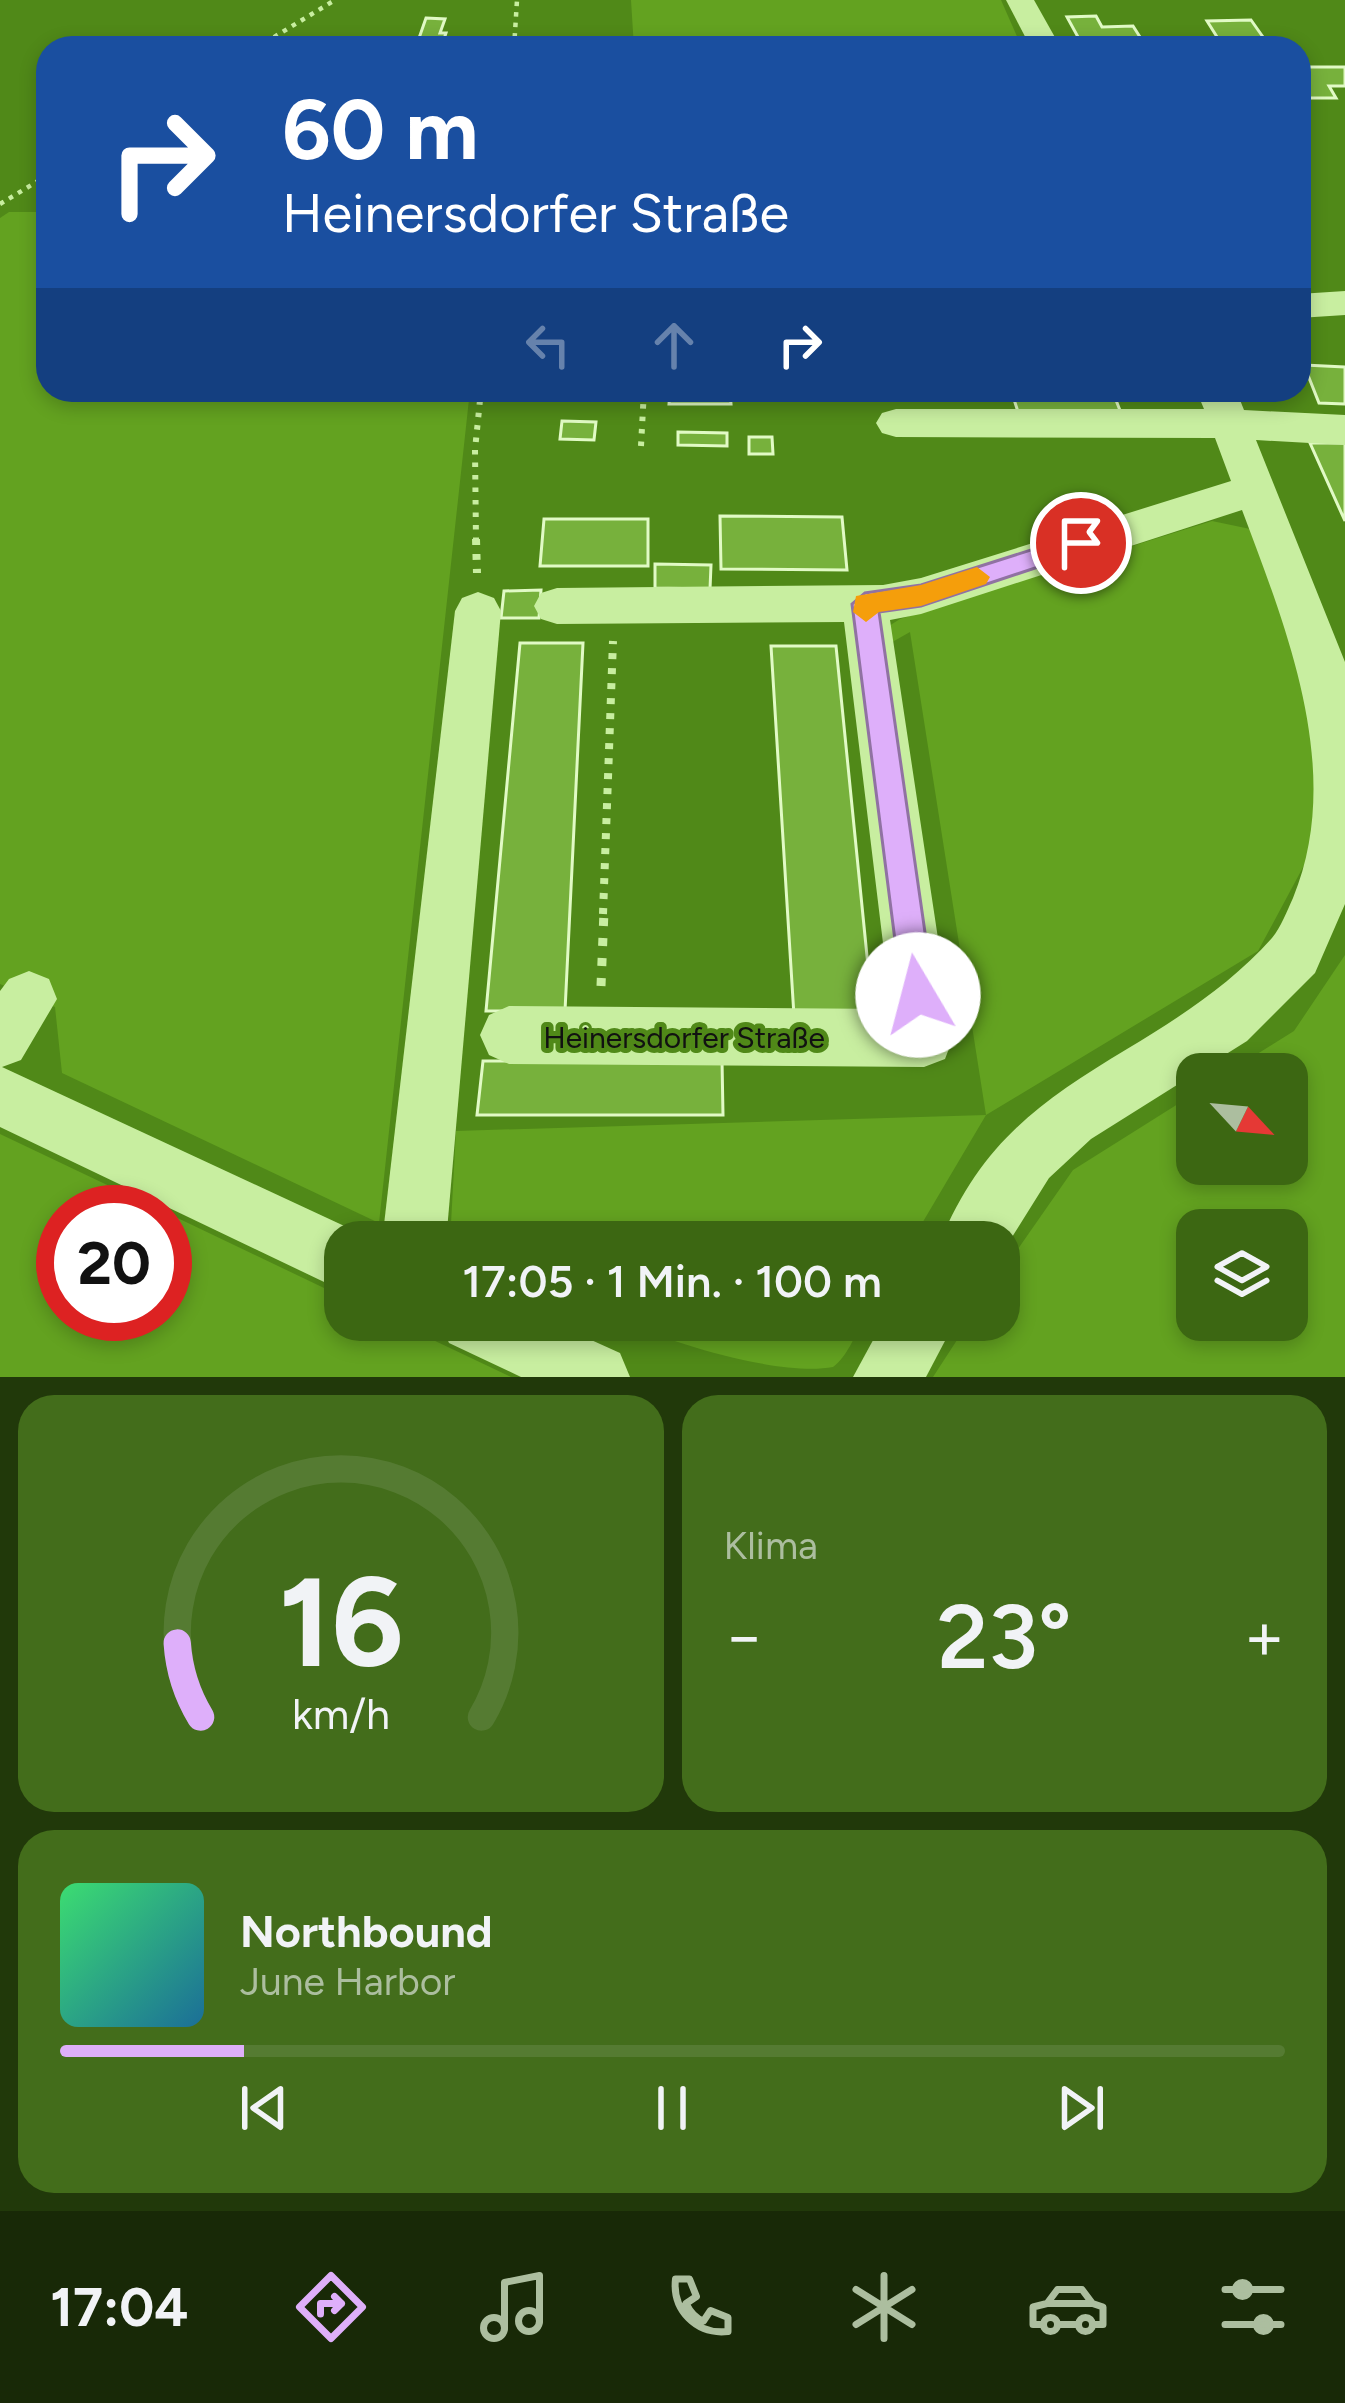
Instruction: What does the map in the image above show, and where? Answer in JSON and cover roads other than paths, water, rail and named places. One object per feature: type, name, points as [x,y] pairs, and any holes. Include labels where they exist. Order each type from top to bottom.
[{"type":"street","points":[[1020,0],[1040,36]]},
{"type":"street","points":[[1311,305],[1344,303]]},
{"type":"street","points":[[896,423],[1135,407],[1223,407],[1345,430]]},
{"type":"street","points":[[985,1221],[1027,1156],[1070,1118],[1227,1022],[1294,954],[1332,873],[1343,800],[1341,725],[1319,652],[1223,407]]},
{"type":"street","points":[[557,606],[865,604],[921,596],[1254,490]]},
{"type":"street","name":"Heinersdorfer Straße","points":[[508,1035],[924,1038],[865,604]]},
{"type":"street","points":[[415,1221],[478,610]]},
{"type":"street","points":[[0,1096],[324,1250]]},
{"type":"street","points":[[518,1341],[596,1377]]},
{"type":"street","points":[[887,1377],[910,1341]]}]
